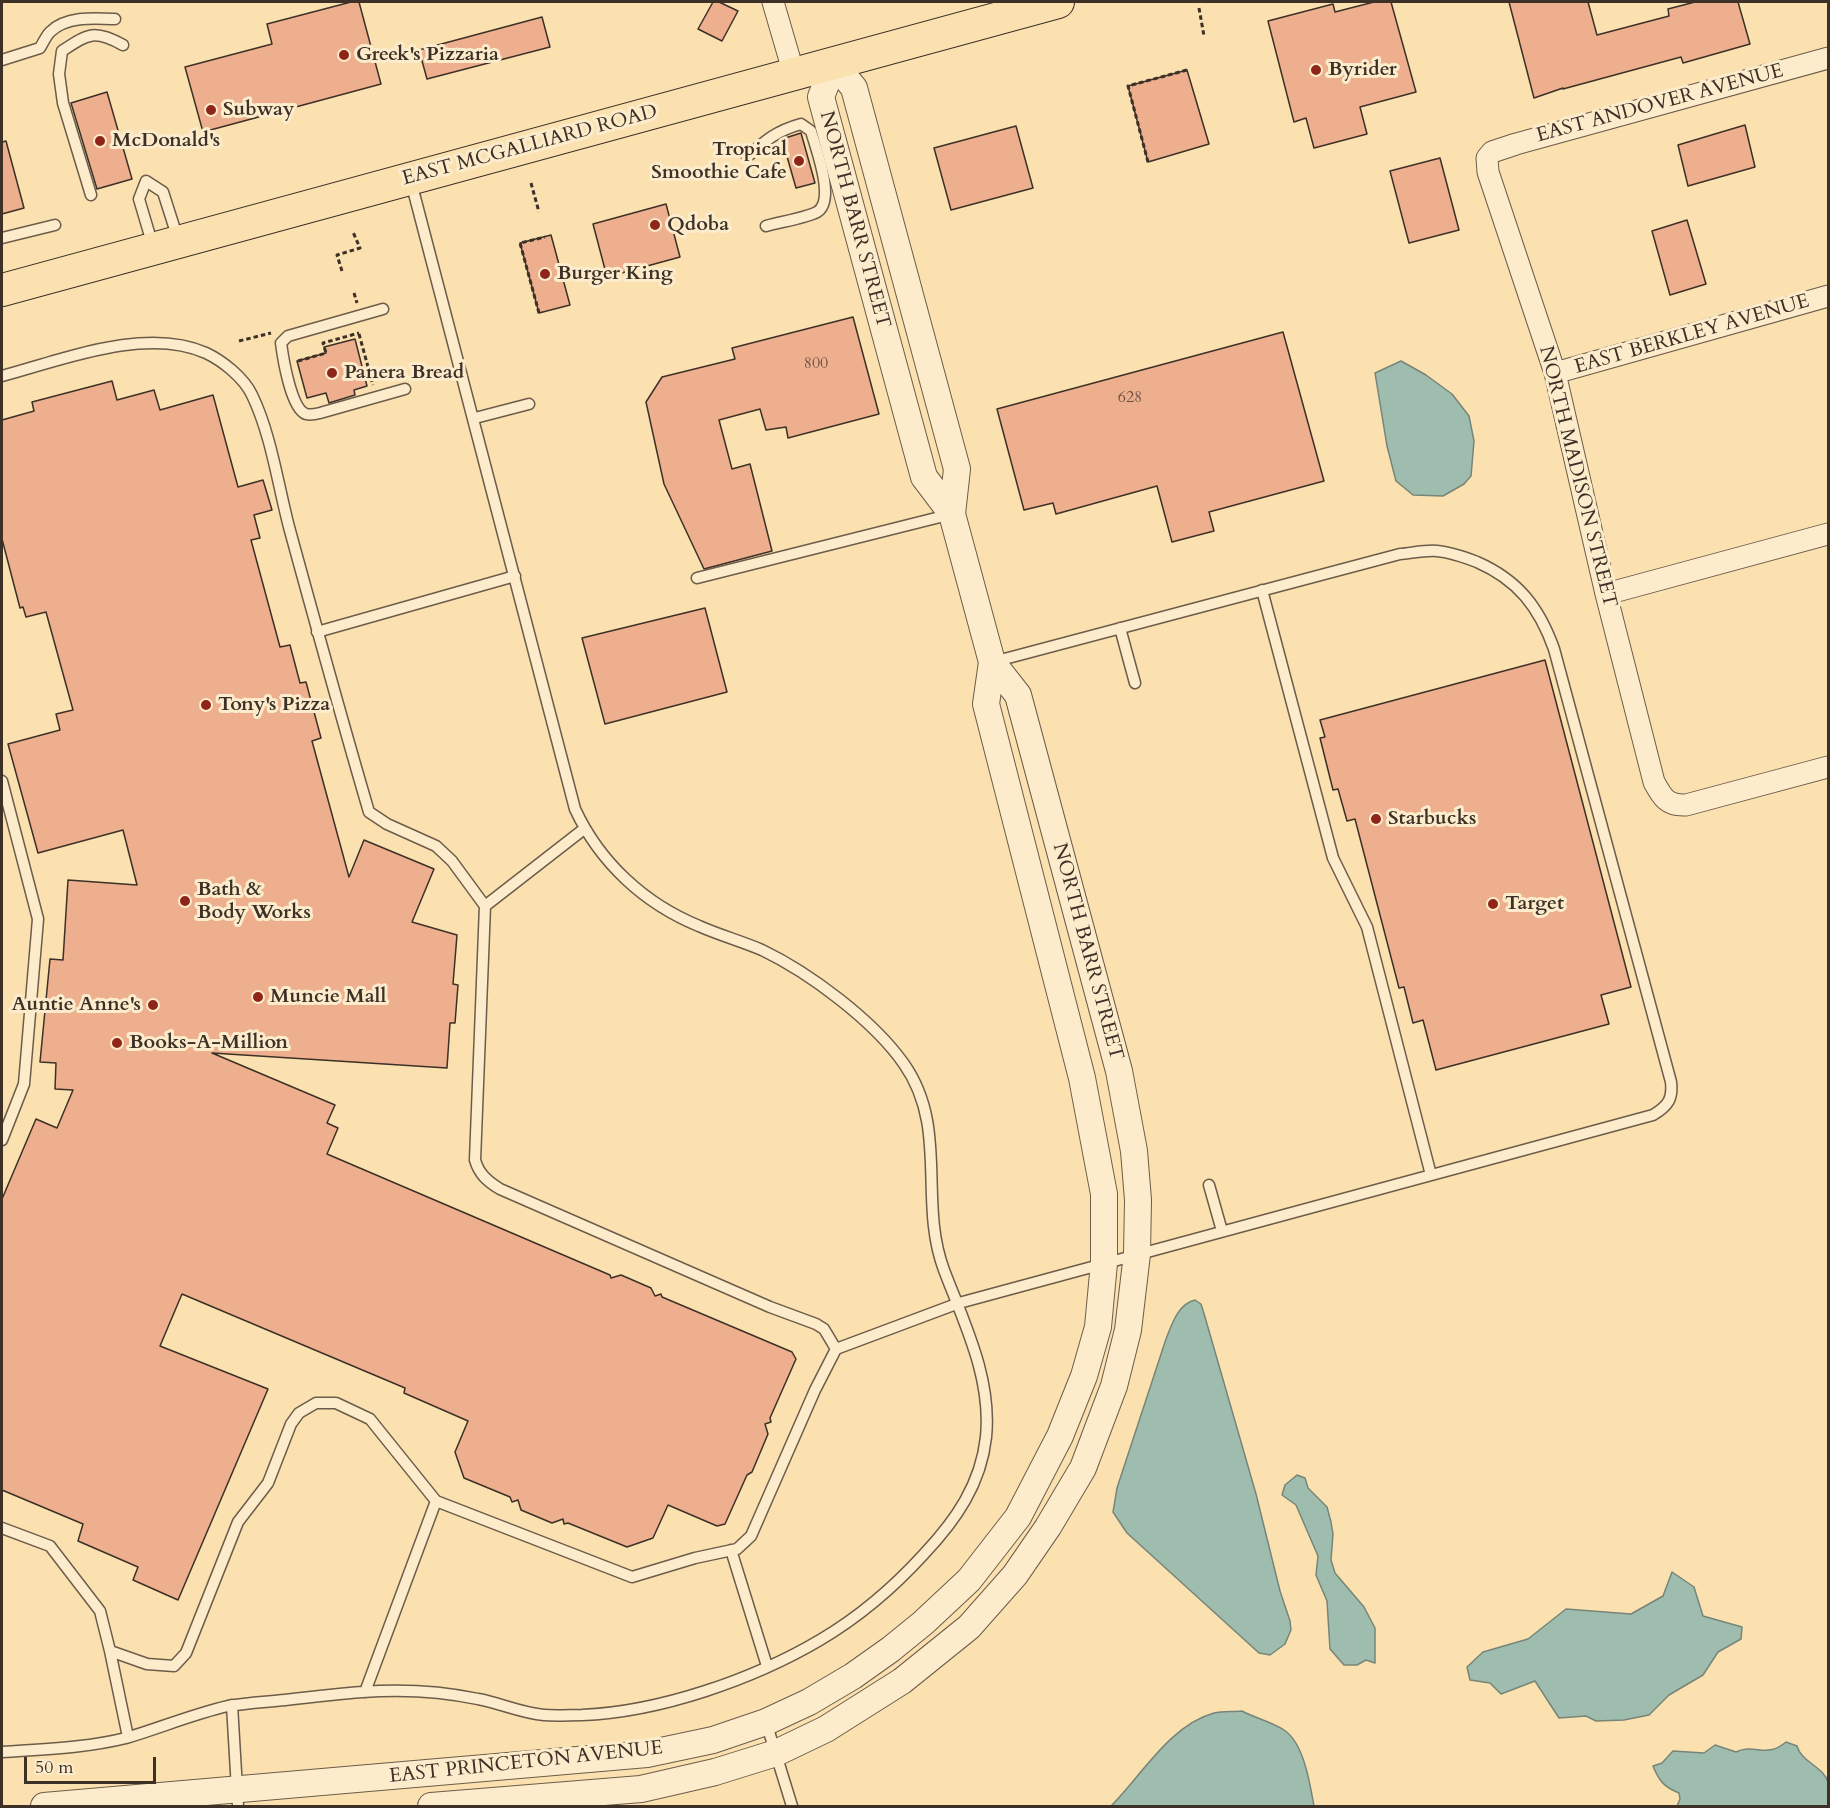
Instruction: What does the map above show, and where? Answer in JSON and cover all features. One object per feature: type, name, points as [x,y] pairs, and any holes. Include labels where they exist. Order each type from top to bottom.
[{"type":"main road","name":"EAST MCGALLIARD ROAD","points":[[2,290],[1058,2]]},
{"type":"street","points":[[773,2],[794,74]]},
{"type":"street","name":"EAST ANDOVER AVENUE","points":[[1492,152],[1828,58]]},
{"type":"street","name":"NORTH BARR STREET","points":[[834,63],[821,97],[924,477],[952,513]]},
{"type":"street","name":"NORTH BARR STREET","points":[[834,63],[854,88],[957,469],[952,513],[992,662],[986,704],[1082,1078],[1100,1162],[1104,1194],[1104,1263]]},
{"type":"street","name":"NORTH MADISON STREET","points":[[1492,152],[1487,158],[1488,172],[1555,373],[1606,594],[1654,782],[1663,798],[1678,806],[1828,767]]},
{"type":"street","name":"EAST BERKLEY AVENUE","points":[[1555,373],[1828,296]]},
{"type":"street","points":[[1606,594],[1828,534]]},
{"type":"street","name":"NORTH BARR STREET","points":[[992,662],[1018,695],[1119,1071],[1134,1151],[1138,1200],[1137,1254]]},
{"type":"street","name":"EAST PRINCETON AVENUE","points":[[431,1806],[641,1789],[715,1772],[776,1752],[826,1729],[902,1682],[969,1627],[1015,1575],[1048,1527],[1083,1468],[1114,1386],[1128,1330],[1137,1254]]},
{"type":"street","name":"EAST PRINCETON AVENUE","points":[[44,1806],[237,1798],[647,1754],[712,1740],[766,1722],[809,1702],[853,1676],[923,1623],[969,1580],[1018,1516],[1060,1436],[1084,1376],[1098,1327],[1104,1263]]},
{"type":"lane","points":[[2,60],[40,48],[49,32],[63,22],[93,18],[115,19]]},
{"type":"lane","points":[[91,195],[63,102],[59,74],[62,51],[87,35],[107,36],[123,45]]},
{"type":"lane","points":[[747,157],[768,137],[784,129],[801,124],[811,131],[826,190],[825,205],[817,212],[766,226]]},
{"type":"lane","points":[[2,1752],[99,1744],[232,1706],[365,1692],[428,1691],[477,1698],[544,1715],[587,1715],[673,1700],[731,1681],[767,1666],[823,1638],[869,1606],[907,1572],[951,1523],[975,1484],[978,1473],[986,1439],[987,1418],[982,1375],[959,1303],[944,1270],[934,1235],[931,1144],[925,1104],[917,1085],[903,1062],[871,1028],[839,1000],[801,973],[762,950],[696,925],[655,904],[636,890],[606,859],[584,829],[575,810],[411,178]]},
{"type":"lane","points":[[146,181],[163,192],[166,245],[139,199],[146,181]]},
{"type":"lane","points":[[2,238],[55,225]]},
{"type":"lane","points":[[383,309],[288,336],[281,344],[289,385],[299,410],[307,414],[320,413],[405,389]]},
{"type":"lane","points":[[2,376],[121,345],[143,342],[173,344],[205,353],[229,368],[251,392],[274,462],[280,495],[317,632],[369,812],[387,824],[436,846],[452,861],[485,906],[475,1160],[478,1171],[500,1189],[816,1324],[824,1329],[836,1348]]},
{"type":"lane","points":[[475,418],[529,404]]},
{"type":"lane","points":[[697,578],[952,513]]},
{"type":"lane","points":[[110,1651],[147,1664],[174,1666],[186,1653],[238,1522],[268,1483],[291,1424],[300,1413],[316,1403],[336,1403],[370,1419],[436,1501],[632,1577],[695,1558],[737,1549],[751,1536],[815,1390],[836,1348],[959,1303],[1653,1115],[1664,1109],[1670,1102],[1671,1082],[1548,631],[1536,610],[1514,584],[1492,569],[1462,556],[1436,551],[1400,554],[992,662]]},
{"type":"lane","points":[[317,632],[515,576]]},
{"type":"lane","points":[[1262,590],[1333,858],[1367,927],[1431,1175]]},
{"type":"lane","points":[[1120,628],[1135,683]]},
{"type":"lane","points":[[2,781],[38,919],[24,1084],[2,1140]]},
{"type":"lane","points":[[485,906],[584,829]]},
{"type":"lane","points":[[1209,1185],[1222,1231]]},
{"type":"lane","points":[[365,1692],[436,1501]]},
{"type":"lane","points":[[2,1528],[50,1546],[100,1611],[129,1737]]},
{"type":"lane","points":[[731,1550],[767,1666]]},
{"type":"lane","points":[[232,1706],[237,1798]]},
{"type":"lane","points":[[766,1722],[792,1806]]},
{"type":"path","points":[[1199,8],[1204,36]]},
{"type":"path","points":[[1148,162],[1128,86],[1187,70]]},
{"type":"path","points":[[531,183],[538,212]]},
{"type":"path","points":[[342,271],[337,255],[360,248],[353,232]]},
{"type":"path","points":[[539,313],[520,243],[545,237]]},
{"type":"path","points":[[353,325],[359,333],[374,389]]},
{"type":"path","points":[[299,371],[297,361],[326,353],[323,343],[359,333]]},
{"type":"shaded area","points":[[1401,361],[1426,375],[1452,394],[1469,416],[1474,441],[1471,476],[1464,484],[1443,496],[1413,495],[1396,481],[1387,446],[1375,373]]},
{"type":"shaded area","points":[[1195,1300],[1201,1304],[1205,1317],[1290,1621],[1291,1630],[1285,1644],[1270,1655],[1259,1653],[1127,1533],[1113,1512],[1117,1488],[1166,1339],[1180,1310]]},
{"type":"shaded area","points":[[1297,1475],[1305,1478],[1308,1488],[1327,1507],[1333,1534],[1331,1560],[1335,1573],[1364,1607],[1375,1628],[1375,1663],[1366,1660],[1357,1665],[1344,1665],[1330,1649],[1327,1601],[1316,1575],[1318,1556],[1296,1505],[1282,1495],[1285,1485]]},
{"type":"shaded area","points":[[1672,1572],[1694,1587],[1703,1616],[1742,1627],[1741,1639],[1718,1652],[1703,1675],[1669,1695],[1649,1715],[1624,1720],[1596,1721],[1586,1716],[1559,1718],[1535,1681],[1501,1694],[1490,1683],[1470,1680],[1467,1667],[1483,1652],[1528,1639],[1566,1609],[1631,1614],[1663,1596]]},
{"type":"shaded area","points":[[1242,1711],[1279,1727],[1291,1736],[1297,1744],[1305,1765],[1314,1806],[1111,1806],[1157,1753],[1184,1728],[1214,1713]]},
{"type":"shaded area","points":[[1786,1742],[1797,1746],[1803,1756],[1822,1772],[1829,1787],[1828,1806],[1677,1806],[1680,1799],[1679,1793],[1663,1783],[1653,1766],[1662,1763],[1673,1751],[1704,1753],[1715,1745],[1736,1752],[1749,1749],[1766,1750],[1779,1747]]},
{"type":"building","points":[[351,2],[359,2],[381,84],[203,132],[185,67],[272,44],[267,24]]},
{"type":"building","points":[[713,2],[719,2],[738,11],[722,41],[698,29]]},
{"type":"building","name":"Byrider","points":[[1374,2],[1391,2],[1416,92],[1360,107],[1367,134],[1314,148],[1306,118],[1294,122],[1268,21],[1333,4],[1335,12]]},
{"type":"building","points":[[1509,2],[1588,2],[1597,35],[1669,16],[1668,9],[1695,2],[1738,2],[1750,44],[1683,63],[1681,57],[1563,88],[1534,98]]},
{"type":"building","points":[[542,17],[550,47],[427,79],[419,50]]},
{"type":"building","points":[[1187,70],[1209,144],[1148,162],[1128,86]]},
{"type":"building","name":"McDonald's","points":[[107,92],[132,179],[97,189],[71,103]]},
{"type":"building","points":[[1745,125],[1755,167],[1688,186],[1678,145]]},
{"type":"building","points":[[1016,126],[1033,188],[951,210],[934,148]]},
{"type":"building","name":"Tropical Smoothie Cafe","points":[[801,133],[815,183],[796,188],[782,139]]},
{"type":"building","points":[[6,141],[24,208],[2,214],[2,142]]},
{"type":"building","points":[[1440,158],[1459,230],[1409,243],[1390,171]]},
{"type":"building","points":[[666,204],[680,257],[607,277],[593,224]]},
{"type":"building","points":[[1687,220],[1706,284],[1670,295],[1652,231]]},
{"type":"building","name":"Burger King","points":[[551,235],[570,305],[539,313],[520,243]]},
{"type":"building","points":[[853,317],[879,414],[788,438],[786,427],[766,430],[760,409],[719,420],[732,469],[750,464],[772,551],[704,569],[664,484],[646,402],[662,377],[735,359],[732,348]]},
{"type":"building","points":[[1283,332],[1324,481],[1209,512],[1214,531],[1172,542],[1157,486],[1056,514],[1053,503],[1024,510],[997,409]]},
{"type":"building","name":"Panera Bread","points":[[355,339],[367,386],[354,390],[355,395],[329,403],[326,393],[307,398],[297,361],[326,353],[324,347]]},
{"type":"building","name":"Muncie Mall","points":[[112,381],[117,400],[154,390],[160,410],[213,395],[238,487],[263,480],[272,510],[254,515],[260,538],[251,540],[280,647],[290,645],[300,683],[306,682],[321,738],[312,741],[349,877],[364,840],[434,869],[412,922],[457,935],[453,984],[458,985],[455,1023],[450,1023],[447,1068],[212,1053],[335,1105],[327,1123],[338,1128],[327,1154],[610,1275],[611,1278],[621,1275],[651,1288],[655,1296],[661,1294],[662,1297],[792,1352],[796,1359],[770,1418],[771,1422],[765,1424],[768,1434],[752,1472],[747,1475],[725,1524],[717,1526],[668,1505],[653,1538],[627,1547],[568,1523],[564,1524],[563,1519],[552,1523],[521,1510],[518,1500],[512,1502],[510,1497],[464,1478],[455,1452],[468,1421],[404,1393],[405,1388],[182,1294],[160,1346],[268,1389],[178,1600],[133,1580],[138,1567],[78,1541],[83,1524],[2,1490],[2,1199],[36,1119],[57,1128],[73,1090],[55,1089],[56,1063],[40,1062],[50,959],[63,960],[68,880],[137,885],[123,830],[38,853],[8,744],[60,730],[56,714],[73,710],[46,612],[26,617],[23,607],[20,608],[2,539],[2,420],[34,411],[32,402]]},
{"type":"building","points":[[705,608],[727,692],[605,724],[582,638]]},
{"type":"building","name":"Target","points":[[1545,660],[1631,987],[1601,995],[1609,1024],[1436,1070],[1423,1020],[1413,1023],[1404,987],[1399,988],[1355,819],[1347,821],[1338,789],[1333,790],[1320,738],[1325,737],[1320,720]]},
{"type":"place","name":"Greek's Pizzaria","points":[[344,55]]},
{"type":"place","name":"Byrider","points":[[1316,70]]},
{"type":"place","name":"Subway","points":[[211,110]]},
{"type":"place","name":"McDonald's","points":[[100,141]]},
{"type":"place","name":"Tropical Smoothie Cafe","points":[[799,161]]},
{"type":"place","name":"Qdoba","points":[[655,225]]},
{"type":"place","name":"Burger King","points":[[545,274]]},
{"type":"place","name":"Panera Bread","points":[[332,373]]},
{"type":"place","name":"Tony's Pizza","points":[[206,705]]},
{"type":"place","name":"Starbucks","points":[[1376,819]]},
{"type":"place","name":"Bath & Body Works","points":[[185,901]]},
{"type":"place","name":"Target","points":[[1493,904]]},
{"type":"place","name":"Muncie Mall","points":[[258,997]]},
{"type":"place","name":"Auntie Anne's","points":[[153,1005]]},
{"type":"place","name":"Books-A-Million","points":[[117,1043]]}]
